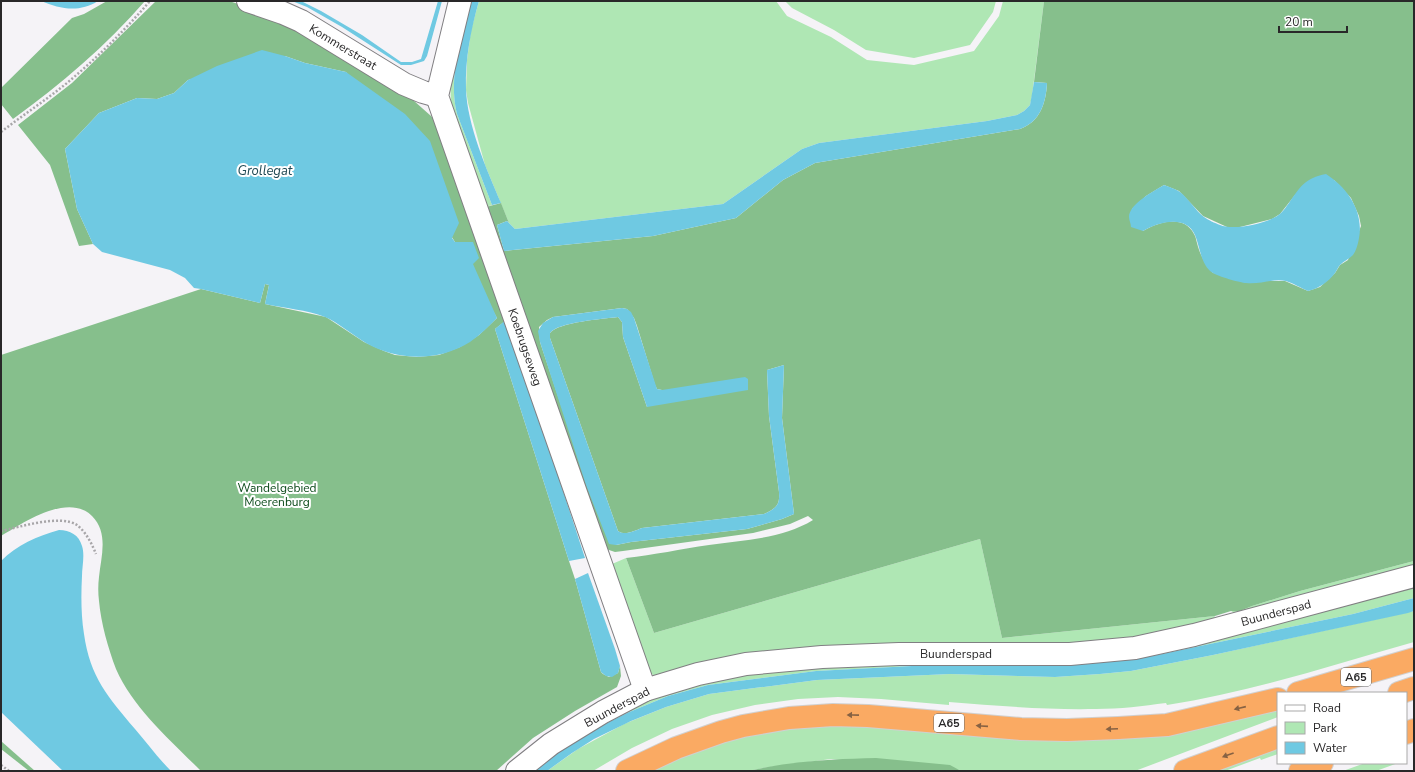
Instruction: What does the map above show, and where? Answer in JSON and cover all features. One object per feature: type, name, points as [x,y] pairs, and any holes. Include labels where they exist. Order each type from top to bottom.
[{"type":"highway","name":"A65","points":[[1301,692],[1414,659]]},
{"type":"highway","points":[[1402,692],[1414,688]]},
{"type":"highway","name":"A65","points":[[627,771],[676,748],[721,732],[743,726],[789,718],[833,715],[868,716],[1021,729],[1111,729],[1167,725],[1277,699]]},
{"type":"highway","points":[[1185,771],[1277,737]]},
{"type":"highway","points":[[1300,771],[1319,764]]},
{"type":"street","name":"Kommerstraat","points":[[248,1],[301,21],[404,84],[437,96]]},
{"type":"street","points":[[437,96],[460,1]]},
{"type":"street","name":"Koebrugseweg","points":[[437,96],[645,690]]},
{"type":"street","name":"Buunderspad","points":[[516,771],[551,744],[603,712],[645,690],[698,674],[746,664],[822,657],[899,654],[1070,654],[1135,648],[1194,635],[1414,576]]},
{"type":"path","points":[[1,132],[67,83],[97,56],[150,1]]},
{"type":"path","points":[[1,532],[38,522],[65,521],[77,525],[90,540],[96,554]]},
{"type":"path","points":[[1,765],[9,771]]},
{"type":"green space","points":[[107,1],[145,1],[99,49],[13,119],[1,104],[1,88],[72,18],[84,14]]},
{"type":"green space","name":"Wandelgebied Moerenburg","points":[[156,1],[229,1],[277,17],[413,100],[431,116],[438,125],[509,318],[495,329],[575,579],[601,672],[609,677],[618,673],[620,666],[621,676],[617,687],[575,711],[533,738],[496,771],[201,771],[142,711],[123,683],[116,669],[110,653],[101,618],[98,583],[103,545],[101,530],[92,516],[82,509],[71,507],[58,508],[33,518],[1,536],[1,355],[201,289],[260,303],[265,284],[269,285],[265,304],[326,317],[364,342],[395,355],[417,357],[439,355],[460,347],[479,335],[497,318],[455,242],[346,72],[305,63],[285,56],[188,80],[174,93],[157,99],[137,98],[99,113],[65,149],[77,209],[93,244],[79,246],[50,165],[18,125],[72,83]]},
{"type":"green space","points":[[466,1],[472,1],[457,57],[454,86],[455,100],[457,114],[492,205],[486,207],[451,104],[450,78]]},
{"type":"green space","points":[[479,1],[776,1],[787,16],[831,37],[867,60],[914,65],[974,51],[999,16],[1003,1],[1044,1],[1030,105],[1017,115],[987,121],[819,143],[802,149],[723,204],[515,229],[509,223],[485,165],[468,103],[466,90],[467,60],[471,30]]},
{"type":"green space","points":[[785,1],[996,1],[993,12],[970,45],[914,58],[866,50],[834,30],[792,8]]},
{"type":"green space","points":[[1044,1],[1414,1],[1414,561],[1300,591],[1240,611],[1231,611],[1215,616],[1002,638],[980,539],[654,633],[626,558],[762,538],[789,531],[813,520],[808,516],[790,524],[753,533],[615,552],[606,549],[486,207],[501,203],[509,223],[507,221],[497,225],[504,251],[653,236],[736,218],[783,180],[815,163],[1020,129],[1027,126],[1033,122],[1041,111],[1045,98],[1047,83],[1034,82]],"holes":[[[1334,180],[1351,198],[1359,216],[1361,226],[1348,260],[1340,265],[1335,273],[1320,287],[1308,291],[1285,281],[1273,281],[1213,273],[1203,259],[1195,236],[1190,228],[1184,224],[1170,222],[1156,225],[1143,231],[1132,209],[1146,196],[1164,185],[1179,191],[1203,216],[1227,227],[1240,227],[1272,219],[1280,214],[1295,195]],[[622,308],[627,309],[634,318],[655,385],[657,389],[662,390],[647,407],[623,337],[622,322],[618,317],[562,326],[550,333],[550,338],[618,531],[627,533],[642,528],[764,514],[774,508],[778,504],[779,492],[769,416],[767,370],[784,365],[782,418],[794,514],[747,529],[616,545],[565,417],[540,342],[539,327],[553,317]]]},
{"type":"green space","points":[[980,539],[1002,638],[1215,616],[1211,624],[1154,638],[657,677],[648,672],[612,564],[626,558],[654,633]]},
{"type":"green space","points":[[1414,561],[1414,568],[1241,616],[1231,611],[1240,611],[1300,591]]},
{"type":"green space","points":[[1414,582],[1414,598],[1353,614],[1157,655],[1053,666],[950,664],[816,671],[708,685],[668,696],[627,713],[528,768],[604,717],[701,680],[814,665],[1022,660]]},
{"type":"green space","points":[[1414,611],[1414,642],[1292,677],[1198,700],[1167,705],[1166,703],[1123,708],[1059,709],[949,702],[949,705],[838,697],[798,699],[755,705],[712,715],[672,729],[632,748],[593,771],[547,771],[578,749],[624,724],[666,707],[709,694],[817,680],[950,674],[1055,677],[1131,671],[1213,655]]},
{"type":"green space","points":[[1277,706],[1277,717],[1135,771],[961,771],[831,759],[749,771],[645,771],[672,758],[755,732],[827,724],[996,735]]},
{"type":"green space","points":[[1,741],[35,771],[29,771],[1,749]]},
{"type":"green space","points":[[1277,746],[1277,754],[1261,760],[1260,758],[1225,771],[1212,771]]},
{"type":"green space","points":[[876,758],[950,765],[961,771],[749,771],[796,763]]},
{"type":"green space","points":[[1362,764],[1395,764],[1376,771],[1343,771]]},
{"type":"water","points":[[41,1],[98,1],[84,7],[62,8]]},
{"type":"water","points":[[292,1],[301,1],[321,11],[362,35],[401,62],[412,62],[421,59],[438,1],[442,1],[427,56],[424,61],[411,65],[401,65],[342,27],[307,7]]},
{"type":"water","points":[[472,1],[479,1],[473,22],[468,55],[466,78],[467,103],[479,147],[501,203],[492,205],[457,114],[455,100],[454,86],[457,57]]},
{"type":"water","name":"Grollegat","points":[[262,50],[305,63],[346,72],[405,114],[430,141],[459,223],[452,238],[455,242],[473,242],[479,258],[473,264],[497,318],[470,342],[458,349],[431,356],[418,357],[391,353],[366,343],[325,317],[303,311],[265,304],[269,285],[265,284],[260,303],[194,288],[185,278],[170,270],[102,252],[93,244],[77,209],[65,149],[99,113],[137,98],[157,99],[174,93],[188,80],[217,66]]},
{"type":"water","points":[[1034,82],[1047,83],[1045,98],[1041,111],[1033,122],[1020,129],[815,163],[783,180],[736,218],[653,236],[504,251],[497,225],[507,221],[515,229],[723,204],[802,149],[819,143],[987,121],[1017,115],[1030,105]]},
{"type":"water","points":[[1326,174],[1341,186],[1353,202],[1359,219],[1359,238],[1353,255],[1340,265],[1330,279],[1320,286],[1308,291],[1281,280],[1246,283],[1215,274],[1209,270],[1203,261],[1195,235],[1191,228],[1185,224],[1179,222],[1164,223],[1143,231],[1131,227],[1129,217],[1133,207],[1143,198],[1164,185],[1180,192],[1204,217],[1226,227],[1234,227],[1261,223],[1276,217],[1283,211],[1296,192],[1304,184],[1313,178]]},
{"type":"water","points":[[622,308],[631,312],[634,318],[657,389],[662,390],[745,377],[748,379],[748,390],[647,407],[623,337],[622,322],[618,317],[562,326],[550,333],[550,338],[618,531],[627,533],[642,528],[764,514],[778,504],[779,492],[769,416],[767,370],[784,365],[782,418],[794,514],[747,529],[616,545],[609,544],[586,485],[540,342],[538,331],[543,323],[553,317]]},
{"type":"water","points":[[507,319],[585,558],[569,561],[495,329]]},
{"type":"water","points":[[59,530],[74,534],[81,542],[83,550],[81,598],[83,627],[87,649],[96,675],[116,707],[171,771],[63,771],[1,712],[1,561],[14,550],[28,542]]},
{"type":"water","points":[[588,573],[620,666],[618,673],[612,677],[606,676],[601,672],[575,579]]},
{"type":"water","points":[[1414,598],[1414,611],[1408,613],[1131,671],[1055,677],[950,674],[817,680],[709,694],[666,707],[631,721],[594,739],[547,771],[532,771],[586,734],[627,713],[668,696],[708,685],[816,671],[950,664],[1053,666],[1157,655],[1353,614]]}]
